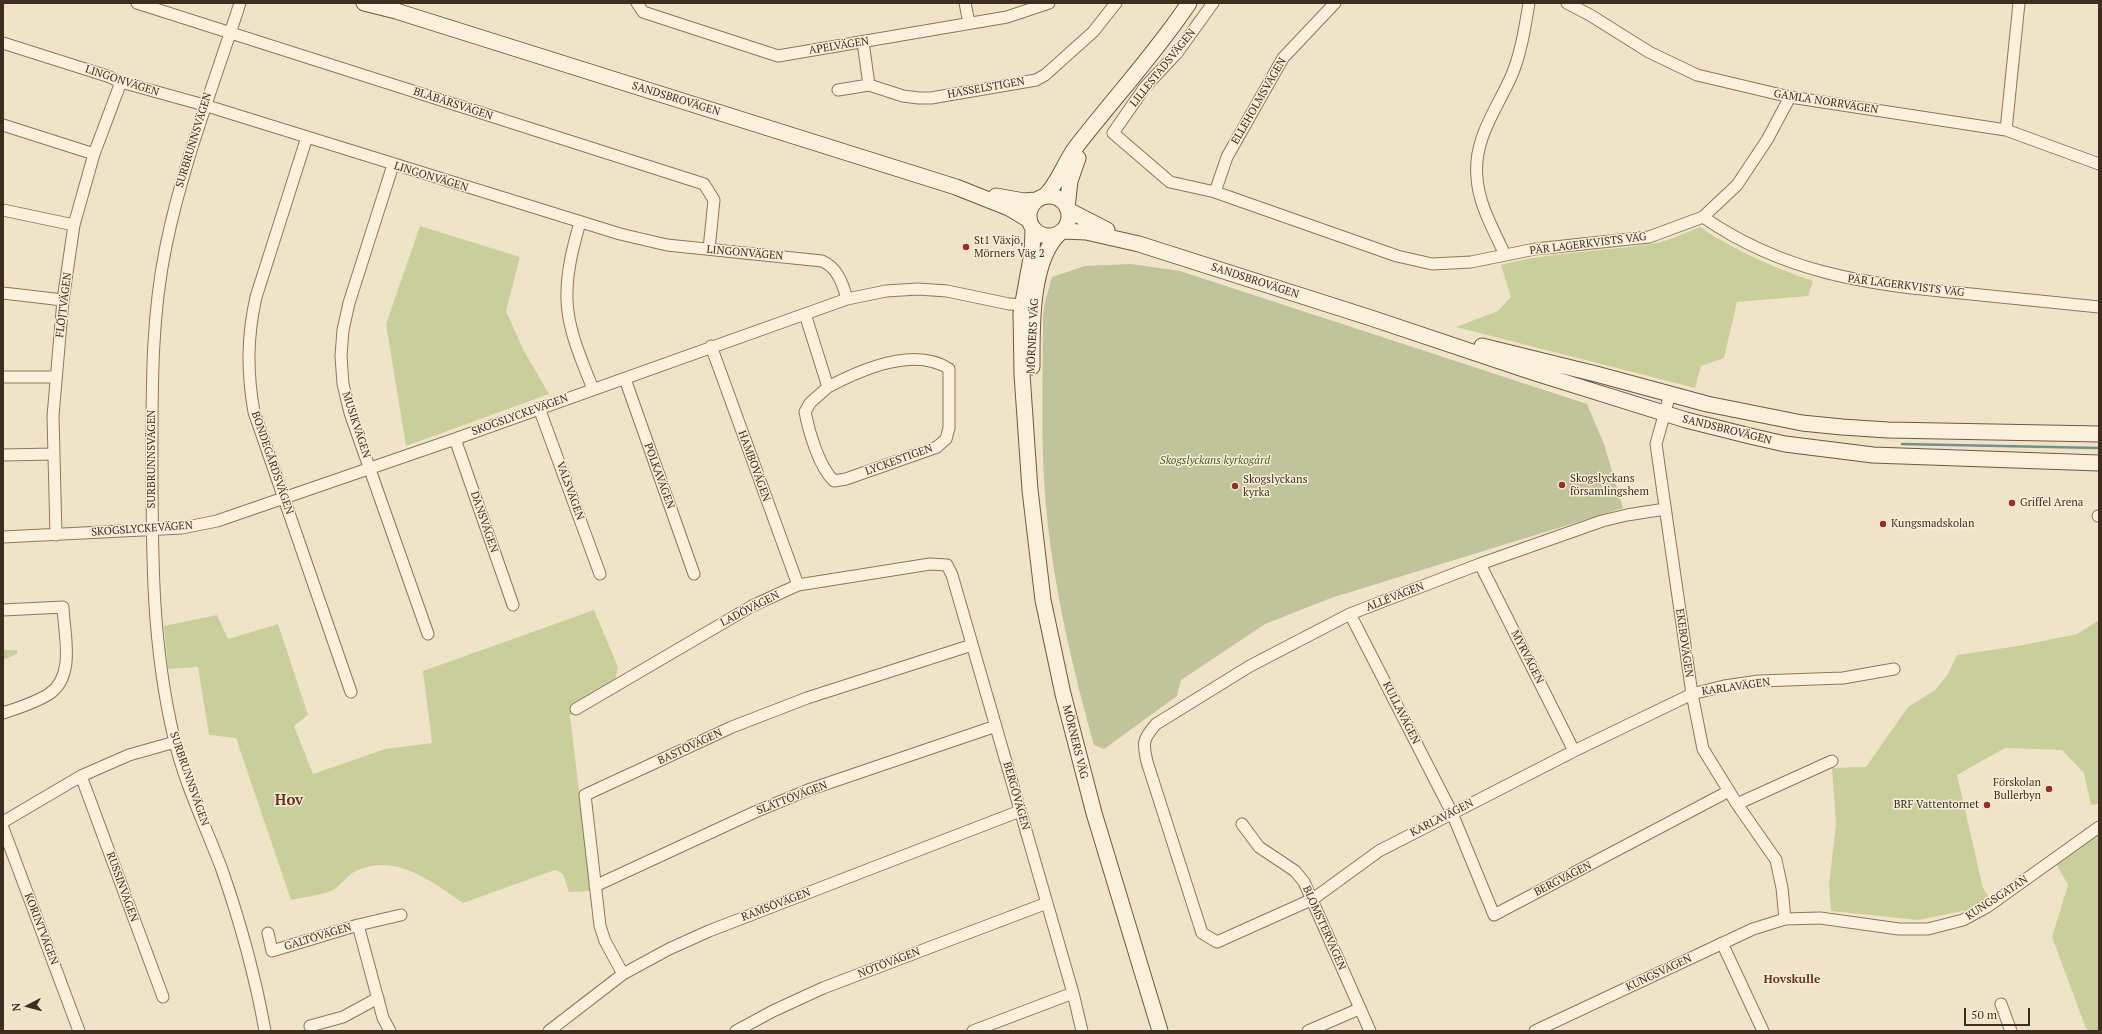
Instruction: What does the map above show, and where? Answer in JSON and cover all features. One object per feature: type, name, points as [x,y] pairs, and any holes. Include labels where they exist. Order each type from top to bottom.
[{"type":"main road","name":"SANDSBROVÄGEN","points":[[364,3],[396,11],[956,187],[1009,208],[1031,225]]},
{"type":"main road","name":"SANDSBROVÄGEN","points":[[380,3],[396,11]]},
{"type":"main road","name":"LILLESTADSVÄGEN","points":[[1041,198],[1056,183],[1074,149],[1104,110],[1164,40],[1189,3]]},
{"type":"main road","name":"LILLESTADSVÄGEN","points":[[1068,209],[1067,198],[1074,168],[1089,131]]},
{"type":"main road","name":"SANDSBROVÄGEN","points":[[956,187],[1010,199],[1041,198]]},
{"type":"main road","points":[[1057,197],[1068,209],[1068,223],[1061,232],[1052,236],[1044,236],[1031,225],[1029,210],[1041,198],[1057,197]]},
{"type":"main road","name":"SANDSBROVÄGEN","points":[[1068,209],[1076,216],[1140,244]]},
{"type":"main road","name":"MÖRNERS VÄG","points":[[1031,225],[1032,253],[1022,374],[1030,490],[1043,600],[1063,694],[1094,813],[1160,1031]]},
{"type":"main road","name":"SANDSBROVÄGEN","points":[[1061,232],[1093,233],[1140,244],[1371,318],[1532,372],[1686,420],[1750,436],[1838,451],[1930,458],[2099,463]]},
{"type":"main road","name":"MÖRNERS VÄG","points":[[1027,305],[1039,276],[1045,255],[1053,240],[1061,232]]},
{"type":"main road","name":"SANDSBROVÄGEN","points":[[1371,318],[1715,406],[1802,423],[1842,427],[2099,434]]},
{"type":"street","name":"BLÅBÄRSVÄGEN","points":[[137,3],[704,184],[714,200],[709,249]]},
{"type":"street","name":"SURBRUNNSVÄGEN","points":[[240,3],[204,105],[178,190],[165,248],[157,303],[152,427],[153,595],[157,649],[164,696],[175,742],[238,916],[256,984],[265,1031]]},
{"type":"street","name":"APELVÄGEN","points":[[637,3],[643,12],[778,56],[969,22],[1007,17],[1049,3]]},
{"type":"street","points":[[966,3],[969,22]]},
{"type":"street","name":"HASSELSTIGEN","points":[[869,85],[903,96],[931,98],[1036,80],[1045,75],[1093,32],[1116,3]]},
{"type":"street","name":"LILLESTADSVÄGEN","points":[[1113,133],[1145,87],[1177,53],[1213,3]]},
{"type":"street","name":"ELLEHOLMSVÄGEN","points":[[1215,192],[1227,157],[1283,58],[1335,3]]},
{"type":"street","points":[[1505,255],[1481,203],[1477,178],[1478,149],[1490,119],[1512,76],[1524,33],[1529,3]]},
{"type":"street","name":"GAMLA NORRVÄGEN","points":[[1567,3],[1590,15],[1649,52],[1697,75],[1790,97],[2006,130],[2099,164]]},
{"type":"street","points":[[2006,130],[2019,3]]},
{"type":"street","points":[[838,90],[869,85],[863,42]]},
{"type":"street","name":"LINGONVÄGEN","points":[[3,43],[107,76],[121,82],[204,105],[393,165],[620,234],[667,245],[822,261],[828,264],[838,275],[847,299]]},
{"type":"street","name":"FLÖJTVÄGEN","points":[[56,535],[53,454],[56,377],[63,300],[74,225],[94,154],[121,82]]},
{"type":"street","points":[[1703,217],[1737,185],[1767,140],[1790,97]]},
{"type":"street","points":[[3,125],[94,154]]},
{"type":"street","name":"PÄR LAGERKVISTS VÄG","points":[[1113,133],[1170,182],[1215,192],[1398,256],[1432,264],[1471,262],[1535,249],[1650,237],[1703,217],[1757,249],[1778,259],[1828,275],[1897,287],[2099,307]]},
{"type":"street","name":"BONDEGÅRDSVÄGEN","points":[[307,137],[256,297],[250,323],[247,349],[248,382],[254,412],[351,692]]},
{"type":"street","name":"MUSIKVÄGEN","points":[[393,165],[349,302],[343,330],[341,356],[343,384],[350,414],[428,634]]},
{"type":"street","points":[[3,210],[74,225]]},
{"type":"street","points":[[580,222],[569,262],[567,301],[572,331],[593,389]]},
{"type":"street","name":"SKOGSLYCKEVÄGEN","points":[[3,537],[182,528],[217,521],[455,439],[624,379],[711,346],[847,299],[871,293],[918,289],[947,291],[1027,305]]},
{"type":"street","points":[[3,293],[63,300]]},
{"type":"street","points":[[805,314],[828,387]]},
{"type":"street","name":"HAMBOVÄGEN","points":[[711,346],[798,585]]},
{"type":"street","name":"LYCKESTIGEN","points":[[910,360],[939,363],[949,369],[949,428],[946,439],[937,447],[846,479],[834,481],[826,474],[805,412],[810,403],[828,387],[872,367],[910,360]]},
{"type":"street","points":[[3,377],[56,377]]},
{"type":"street","name":"POLKAVÄGEN","points":[[624,379],[694,574]]},
{"type":"street","name":"EKEBOVÄGEN","points":[[1670,394],[1656,444],[1692,694],[1703,749],[1728,791],[1776,860],[1782,888],[1785,919]]},
{"type":"street","name":"VALSVÄGEN","points":[[540,408],[600,574]]},
{"type":"street","name":"DANSVÄGEN","points":[[455,439],[513,605]]},
{"type":"street","points":[[3,455],[53,454]]},
{"type":"street","name":"ALLÉVÄGEN","points":[[1147,735],[1156,724],[1250,666],[1350,614],[1480,564],[1602,521],[1627,515],[1665,509]]},
{"type":"street","name":"LADÖVÄGEN","points":[[576,709],[732,618],[798,585],[930,564],[945,564]]},
{"type":"street","name":"BERGÖVÄGEN","points":[[945,564],[950,568],[1073,993],[1082,1031]]},
{"type":"street","name":"MYRVÄGEN","points":[[1480,564],[1574,751]]},
{"type":"street","points":[[3,610],[62,607],[66,661],[64,674],[50,693],[3,713]]},
{"type":"street","name":"KULLAVÄGEN","points":[[1350,614],[1452,813]]},
{"type":"street","name":"BASTÖVÄGEN","points":[[623,974],[605,941],[600,926],[585,795],[732,727],[807,698],[972,645]]},
{"type":"street","name":"KARLAVÄGEN","points":[[1147,735],[1143,744],[1147,762],[1202,933],[1217,942],[1312,899],[1379,851],[1574,751],[1692,694],[1724,686],[1759,681],[1843,678],[1894,669]]},
{"type":"street","name":"SLÄTTÖVÄGEN","points":[[595,886],[755,812],[808,790],[996,726]]},
{"type":"street","points":[[3,822],[81,776],[129,755],[175,742]]},
{"type":"street","points":[[1737,804],[1832,761]]},
{"type":"street","name":"RUSSINVÄGEN","points":[[81,776],[163,997]]},
{"type":"street","name":"BERGVÄGEN","points":[[1452,813],[1494,915],[1728,791]]},
{"type":"street","name":"RAMSÖVÄGEN","points":[[549,1031],[623,974],[669,949],[709,931],[1020,811]]},
{"type":"street","name":"BLOMSTERVÄGEN","points":[[1242,824],[1259,847],[1295,871],[1304,882],[1370,1031]]},
{"type":"street","name":"KUNGSGATAN","points":[[1785,919],[1820,918],[1899,929],[1928,928],[1963,920],[1993,903],[2099,827]]},
{"type":"street","name":"KORINTVÄGEN","points":[[3,828],[79,1031]]},
{"type":"street","name":"NOTÖVÄGEN","points":[[736,1031],[773,1011],[823,988],[1047,903]]},
{"type":"street","name":"GALTÖVÄGEN","points":[[268,934],[272,951],[358,925],[401,915]]},
{"type":"street","name":"KUNGSVÄGEN","points":[[1535,1031],[1753,929],[1785,919]]},
{"type":"street","name":"GALTÖVÄGEN","points":[[358,925],[383,1018],[390,1031]]},
{"type":"street","points":[[1722,943],[1763,1031]]},
{"type":"street","points":[[973,1031],[1073,993]]},
{"type":"street","points":[[310,1026],[343,1018],[378,998]]},
{"type":"street","points":[[2001,1004],[2011,1031]]},
{"type":"street","points":[[1308,1031],[1359,1009]]},
{"type":"green space","points":[[420,226],[520,257],[506,311],[524,351],[549,394],[406,446],[386,324]]},
{"type":"green space","points":[[1700,227],[1755,258],[1813,281],[1808,296],[1737,302],[1724,358],[1701,366],[1695,388],[1456,327],[1498,311],[1511,297],[1501,265],[1520,260],[1559,254],[1662,242]]},
{"type":"green space","name":"Skogslyckans kyrkogård","points":[[1131,264],[1180,271],[1587,404],[1604,444],[1623,508],[1331,598],[1265,624],[1181,680],[1177,696],[1104,749],[1094,745],[1069,647],[1051,546],[1043,459],[1043,315],[1052,277],[1085,266]]},
{"type":"green space","points":[[594,610],[618,667],[615,681],[576,703],[570,716],[591,891],[569,892],[563,874],[555,870],[463,903],[412,871],[383,865],[369,866],[354,872],[337,887],[326,893],[291,900],[236,738],[209,735],[198,667],[168,669],[164,626],[217,615],[228,639],[278,624],[308,715],[294,726],[313,774],[385,749],[432,743],[423,671]]},
{"type":"green space","points":[[2099,620],[2099,804],[2091,805],[2084,773],[2062,750],[2005,748],[1957,775],[1983,888],[1989,897],[1972,909],[1918,920],[1831,911],[1829,885],[1836,825],[1832,768],[1866,767],[1908,707],[1935,690],[1948,674],[1957,655],[2018,646],[2077,634]]},
{"type":"green space","points":[[3,650],[17,650],[17,654],[3,660]]},
{"type":"green space","points":[[2099,827],[2099,1031],[2087,1031],[2052,937],[2068,885],[2054,860]]},
{"type":"waterway","points":[[1902,444],[2099,448]]},
{"type":"place","name":"St1 Växjö, Mörners Väg 2","points":[[966,247]]},
{"type":"place","name":"Skogslyckans församlingshem","points":[[1562,485]]},
{"type":"place","name":"Skogslyckans kyrka","points":[[1235,486]]},
{"type":"place","name":"Griffel Arena","points":[[2012,503]]},
{"type":"place","name":"Kungsmadskolan","points":[[1883,524]]},
{"type":"place","name":"Förskolan Bullerbyn","points":[[2049,789]]},
{"type":"place","name":"BRF Vattentornet","points":[[1987,805]]},
{"type":"district","name":"Hov","points":[[289,801]]},
{"type":"district","name":"Hovskulle","points":[[1792,980]]}]
